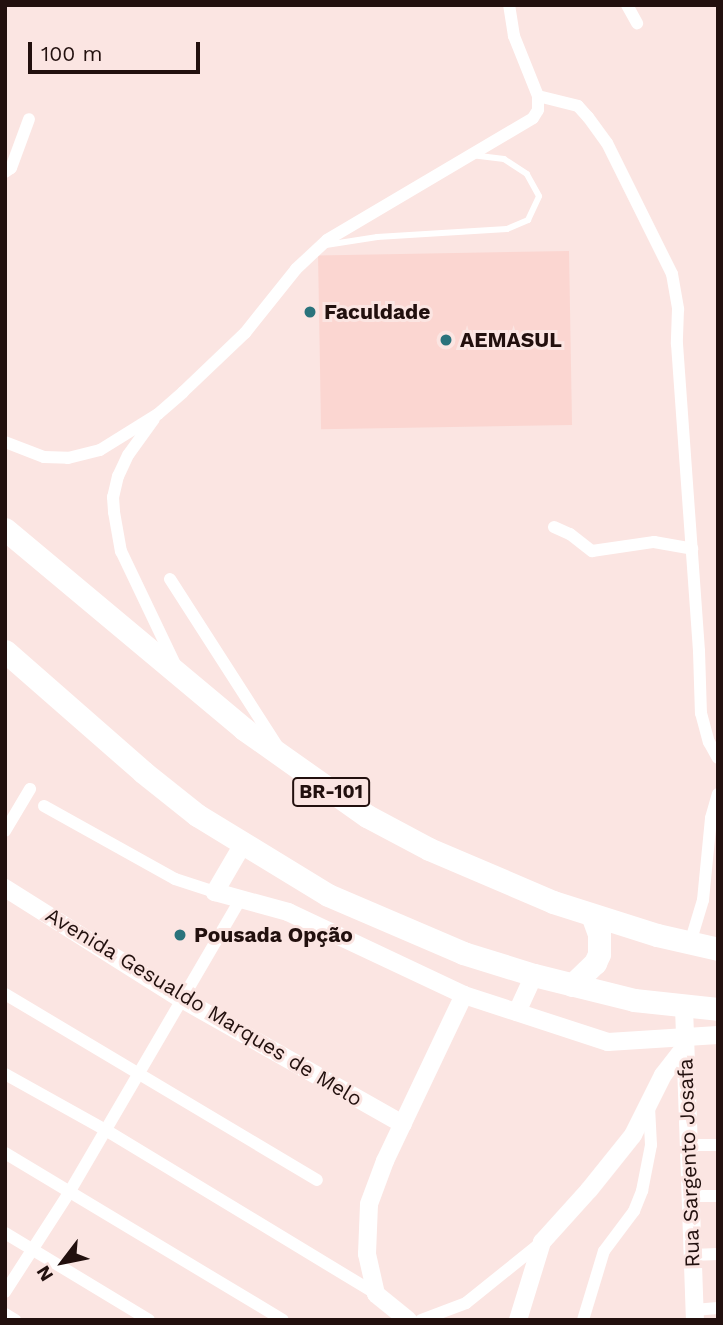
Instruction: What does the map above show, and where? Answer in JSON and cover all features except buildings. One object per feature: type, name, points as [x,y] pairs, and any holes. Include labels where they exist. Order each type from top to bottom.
[{"type":"highway","name":"BR-101","points":[[5,529],[185,682],[288,762],[367,816],[497,881],[593,915],[718,949]]},
{"type":"highway","points":[[5,650],[143,772],[197,815],[281,869],[355,908],[463,953],[534,975],[634,1000],[718,1009]]},
{"type":"highway","points":[[572,985],[596,963],[599,954],[600,934],[593,915]]},
{"type":"street","points":[[185,682],[134,583],[121,551],[114,520],[113,497],[118,476],[128,455],[158,414],[245,333],[296,269],[321,245],[359,219],[533,118],[538,110],[538,96],[514,36],[509,5]]},
{"type":"street","points":[[627,5],[637,23]]},
{"type":"street","points":[[538,96],[578,106],[589,117],[607,144],[672,274],[678,309],[677,344],[701,713],[709,742],[718,758]]},
{"type":"street","points":[[5,172],[11,168],[29,118]]},
{"type":"street","points":[[5,442],[44,457],[82,456],[100,450],[158,414]]},
{"type":"street","points":[[554,527],[570,534],[592,551],[654,542],[692,549]]},
{"type":"street","points":[[170,579],[288,762]]},
{"type":"street","points":[[5,831],[30,789]]},
{"type":"street","points":[[690,943],[703,900],[711,818],[718,794]]},
{"type":"street","points":[[44,806],[175,879],[288,912],[464,995],[608,1042],[685,1041],[718,1035]]},
{"type":"street","points":[[215,892],[243,844]]},
{"type":"street","name":"Avenida Gesualdo Marques de Melo","points":[[5,888],[180,998],[403,1124]]},
{"type":"street","points":[[5,1292],[70,1191],[180,998],[241,898]]},
{"type":"street","points":[[517,1012],[534,975]]},
{"type":"street","points":[[5,994],[317,1180]]},
{"type":"street","points":[[376,1294],[367,1254],[369,1205],[384,1161],[464,995]]},
{"type":"street","name":"Rua Sargento Josafa","points":[[684,1007],[694,1315]]},
{"type":"street","points":[[421,1320],[466,1303],[542,1242],[633,1135],[663,1074],[685,1041]]},
{"type":"street","points":[[5,1074],[104,1129],[376,1294],[408,1320]]},
{"type":"street","points":[[583,1320],[604,1251],[634,1211],[642,1191],[651,1145],[649,1106]]},
{"type":"street","points":[[689,1145],[718,1144]]},
{"type":"street","points":[[5,1153],[283,1320]]},
{"type":"street","points":[[691,1196],[718,1196]]},
{"type":"street","points":[[5,1233],[149,1320]]},
{"type":"street","points":[[518,1320],[542,1242]]},
{"type":"street","points":[[692,1255],[718,1254]]},
{"type":"street","points":[[694,1315],[718,1308]]},
{"type":"street","points":[[5,1314],[15,1320]]},
{"type":"lane","points":[[321,245],[377,237],[507,229],[528,220],[539,196],[527,174],[504,159],[471,155]]},
{"type":"shaded area","name":"AEMASUL","points":[[569,251],[572,425],[321,429],[318,255]]},
{"type":"place","name":"Faculdade","points":[[310,312]]},
{"type":"place","name":"AEMASUL","points":[[446,340]]},
{"type":"place","name":"Pousada Opção","points":[[180,935]]}]
